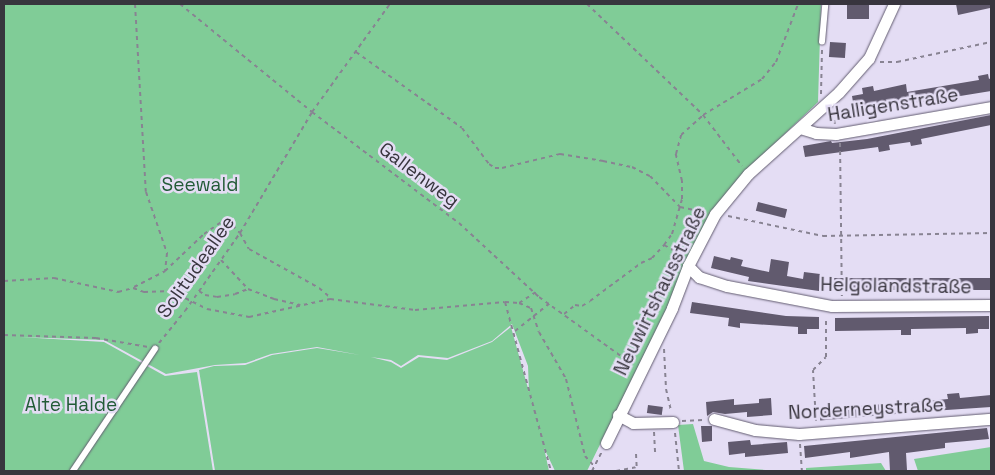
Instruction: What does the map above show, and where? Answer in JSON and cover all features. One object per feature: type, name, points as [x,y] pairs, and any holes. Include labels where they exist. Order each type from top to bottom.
[{"type":"street","name":"Neuwirtshausstraße","points":[[606,442],[661,329],[689,263],[715,214],[748,174],[839,92],[869,58],[894,4]]},
{"type":"street","name":"Halligenstraße","points":[[800,128],[816,133],[836,134],[991,107]]},
{"type":"street","name":"Helgolandstraße","points":[[689,263],[699,277],[727,286],[826,304],[842,306],[991,305]]},
{"type":"street","points":[[618,415],[633,423],[672,422]]},
{"type":"street","name":"Norderneystraße","points":[[714,419],[755,430],[799,434],[991,418]]},
{"type":"lane","points":[[822,42],[825,4]]},
{"type":"lane","points":[[73,471],[154,349]]},
{"type":"path","points":[[135,4],[146,192],[167,253],[165,271]]},
{"type":"path","name":"Gallenweg","points":[[180,4],[312,112],[459,223],[550,304],[641,369]]},
{"type":"path","name":"Solitudeallee","points":[[154,349],[192,302],[221,260],[240,232],[312,112],[390,4]]},
{"type":"path","points":[[587,4],[703,115],[723,138],[748,174]]},
{"type":"path","points":[[564,314],[574,305],[582,306],[590,301],[641,263],[652,258],[664,245],[672,234],[680,206],[682,181],[677,164],[678,145],[681,135],[703,115],[762,79],[771,68],[786,41],[798,4]]},
{"type":"path","points":[[869,58],[876,62],[897,62],[991,42]]},
{"type":"path","points":[[821,81],[822,49]]},
{"type":"path","points":[[356,52],[462,128],[489,164],[495,168],[560,154],[603,160],[632,167],[650,176],[680,206],[823,236],[991,233]]},
{"type":"path","points":[[834,112],[835,125]]},
{"type":"path","points":[[839,139],[842,162],[842,306]]},
{"type":"path","points":[[4,281],[54,278],[118,292],[133,288],[165,271],[221,222],[227,220],[240,232],[249,249],[318,288],[333,300]]},
{"type":"path","points":[[664,245],[689,263]]},
{"type":"path","points":[[221,260],[248,289],[274,299],[302,305]]},
{"type":"path","points":[[133,288],[144,292],[171,291],[207,309],[249,317],[333,300],[415,310],[505,302],[519,303],[531,308],[535,315],[539,332],[566,379],[585,456],[594,466]]},
{"type":"path","points":[[199,291],[205,295],[217,297],[235,294],[248,289]]},
{"type":"path","points":[[519,303],[536,292]]},
{"type":"path","points":[[505,302],[551,471]]},
{"type":"path","points":[[514,331],[550,304]]},
{"type":"path","points":[[816,432],[813,370],[826,357],[826,304]]},
{"type":"path","points":[[661,329],[666,389],[679,471]]},
{"type":"path","points":[[4,335],[96,338],[154,349]]},
{"type":"path","points":[[672,422],[714,419]]},
{"type":"path","points":[[654,422],[655,452]]},
{"type":"path","points":[[799,434],[802,471]]},
{"type":"path","points":[[592,471],[606,442]]},
{"type":"path","points":[[636,454],[637,471]]},
{"type":"path","points":[[616,471],[636,467]]},
{"type":"green space","name":"Seewald","points":[[4,4],[821,4],[818,102],[744,173],[668,306],[587,471],[555,471],[544,448],[549,471],[215,471],[199,370],[214,366],[245,365],[272,355],[317,348],[360,355],[317,347],[271,354],[246,363],[215,365],[166,374],[104,340],[20,337],[104,342],[165,376],[197,372],[213,471],[4,471]],"holes":[[[512,324],[528,366],[529,392],[511,327],[492,342],[447,360],[419,357],[401,368],[391,362],[371,357],[391,360],[401,366],[418,355],[448,358],[492,341]]]},
{"type":"green space","points":[[693,424],[704,461],[729,467],[779,471],[684,471],[678,425]]},
{"type":"green space","points":[[991,447],[991,471],[918,471],[914,459]]},
{"type":"green space","points":[[881,463],[886,471],[806,471],[806,468]]},
{"type":"building","points":[[847,4],[869,4],[869,19],[847,19]]},
{"type":"building","points":[[956,4],[990,4],[990,8],[958,15]]},
{"type":"building","points":[[830,42],[846,43],[845,58],[829,57]]},
{"type":"building","points":[[988,74],[989,79],[991,78],[991,91],[917,103],[916,99],[854,108],[852,96],[863,94],[862,88],[873,86],[874,91],[906,84],[907,92],[979,80],[978,76]]},
{"type":"building","points":[[991,115],[991,125],[921,139],[922,144],[911,146],[910,142],[889,145],[890,150],[879,152],[878,147],[805,157],[803,146],[831,141],[832,143],[867,139]]},
{"type":"building","points":[[758,202],[787,209],[785,218],[756,211]]},
{"type":"building","points":[[714,256],[730,260],[731,257],[743,260],[741,266],[769,272],[771,259],[789,262],[787,276],[803,279],[804,272],[820,274],[819,291],[748,281],[749,277],[711,268]]},
{"type":"building","points":[[834,278],[991,278],[991,290],[834,290]]},
{"type":"building","points":[[692,302],[786,316],[819,317],[819,329],[807,329],[807,334],[798,334],[798,327],[740,323],[740,328],[728,326],[729,318],[690,313]]},
{"type":"building","points":[[989,316],[989,329],[978,329],[978,333],[966,334],[966,328],[911,329],[911,335],[901,335],[901,330],[835,331],[835,318]]},
{"type":"building","points":[[959,393],[960,398],[991,395],[991,407],[917,412],[916,402],[948,399],[947,394]]},
{"type":"building","points":[[771,398],[772,415],[747,417],[747,412],[725,414],[713,412],[707,416],[706,402],[734,399],[734,405],[759,403],[759,399]]},
{"type":"building","points":[[895,403],[896,414],[820,421],[819,410]]},
{"type":"building","points":[[648,405],[663,407],[662,415],[647,413]]},
{"type":"building","points":[[701,426],[712,426],[712,441],[702,442]]},
{"type":"building","points":[[987,428],[989,439],[945,443],[945,448],[906,453],[907,470],[890,471],[889,452],[850,458],[850,452],[805,458],[804,446]]},
{"type":"building","points":[[750,440],[751,445],[787,442],[788,453],[745,457],[745,453],[729,455],[728,442]]},
{"type":"park label","name":"Alte Halde","points":[[71,405]]}]
